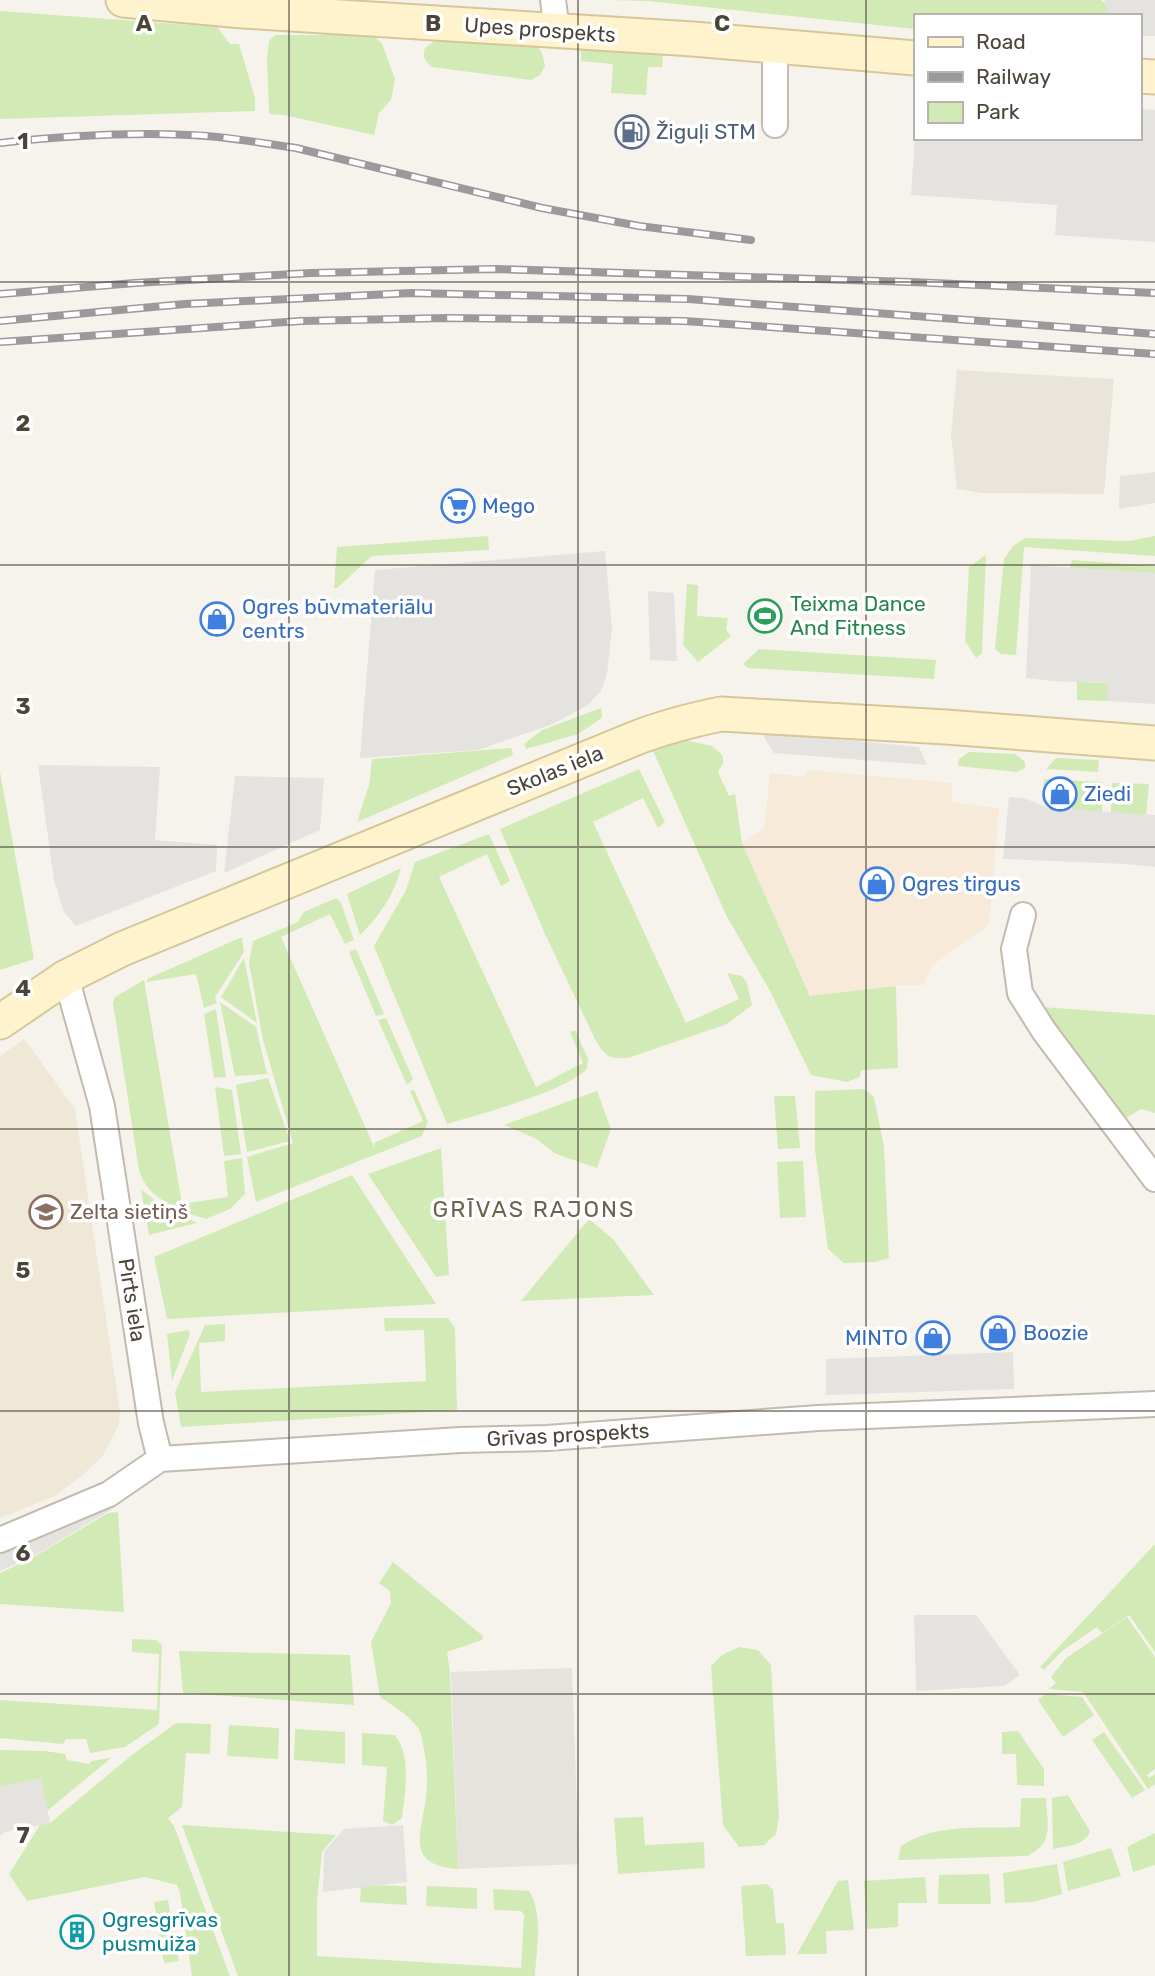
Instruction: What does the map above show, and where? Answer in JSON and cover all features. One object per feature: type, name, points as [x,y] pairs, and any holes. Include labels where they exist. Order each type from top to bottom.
[{"type":"main road","name":"Upes prospekts","points":[[123,0],[243,11],[555,16],[693,39],[914,58]]},
{"type":"main road","name":"Skolas iela","points":[[0,1022],[66,977],[100,959],[223,906],[665,726],[693,719],[722,715],[946,727],[1155,743]]},
{"type":"street","points":[[775,46],[775,125]]},
{"type":"street","points":[[1023,915],[1014,948],[1020,993],[1044,1031],[1155,1179]]},
{"type":"street","name":"Pirts iela","points":[[66,977],[102,1106],[149,1411],[160,1459]]},
{"type":"street","name":"Grīvas prospekts","points":[[160,1459],[460,1440],[547,1438],[817,1418],[1155,1404]]},
{"type":"street","points":[[0,1540],[108,1494],[160,1459]]},
{"type":"shaded area","points":[[1104,0],[1155,0],[1155,36],[1141,36],[1141,14],[1108,14]]},
{"type":"shaded area","points":[[1141,109],[1155,110],[1155,242],[1055,235],[1057,205],[911,195],[915,140],[1141,140]]},
{"type":"shaded area","points":[[957,370],[1114,379],[1104,494],[982,493],[957,489],[951,436]]},
{"type":"shaded area","points":[[1155,472],[1155,503],[1119,509],[1120,476]]},
{"type":"shaded area","points":[[605,551],[612,628],[607,674],[601,691],[588,705],[553,724],[478,750],[360,758],[375,570]]},
{"type":"shaded area","points":[[1031,565],[1155,573],[1155,704],[1108,701],[1107,683],[1026,678]]},
{"type":"shaded area","points":[[648,591],[674,593],[677,661],[650,660]]},
{"type":"shaded area","points":[[761,732],[919,747],[927,765],[774,753]]},
{"type":"shaded area","points":[[38,765],[160,767],[155,840],[217,845],[216,871],[76,926],[64,912],[54,880]]},
{"type":"shaded area","name":"Ogres tirgus","points":[[807,770],[953,783],[951,802],[999,808],[989,925],[931,966],[924,985],[811,996],[742,843],[764,829],[770,773],[805,777]]},
{"type":"shaded area","points":[[235,776],[324,778],[320,830],[224,873]]},
{"type":"shaded area","points":[[1009,797],[1024,798],[1048,808],[1155,815],[1155,867],[1003,859]]},
{"type":"shaded area","name":"Zelta sietiņš","points":[[24,1039],[75,1109],[120,1412],[119,1425],[102,1457],[79,1478],[55,1496],[0,1518],[0,1056]]},
{"type":"shaded area","points":[[1013,1352],[1014,1389],[826,1395],[826,1359]]},
{"type":"shaded area","points":[[109,1494],[114,1508],[32,1557],[0,1571],[0,1540]]},
{"type":"shaded area","points":[[914,1615],[976,1615],[1020,1675],[1004,1686],[916,1691]]},
{"type":"shaded area","points":[[572,1668],[579,1864],[458,1869],[451,1672]]},
{"type":"shaded area","points":[[41,1778],[50,1823],[5,1832],[0,1836],[0,1786]]},
{"type":"shaded area","points":[[403,1825],[407,1882],[323,1892],[324,1852],[344,1829]]},
{"type":"green space","points":[[607,0],[1101,0],[1107,5],[1109,14],[914,14],[914,29],[648,1]]},
{"type":"green space","points":[[0,11],[217,27],[230,44],[239,44],[255,98],[255,111],[0,119]]},
{"type":"green space","points":[[275,35],[361,35],[375,37],[382,44],[395,79],[391,100],[379,113],[374,135],[269,114],[267,60],[269,41]]},
{"type":"green space","points":[[437,39],[536,45],[542,53],[545,66],[540,75],[531,80],[432,67],[425,59],[424,51]]},
{"type":"green space","points":[[581,48],[663,53],[662,67],[648,67],[646,95],[611,93],[613,64],[581,61]]},
{"type":"green space","points":[[488,536],[489,550],[372,556],[334,588],[337,547]]},
{"type":"green space","points":[[1155,536],[1155,556],[1024,547],[1016,655],[1001,654],[995,649],[1004,559],[1013,546],[1025,538],[1129,541]]},
{"type":"green space","points":[[986,555],[982,653],[976,658],[965,641],[969,567]]},
{"type":"green space","points":[[1072,560],[1155,566],[1155,573],[1070,568]]},
{"type":"green space","points":[[687,584],[698,585],[697,616],[728,618],[726,630],[731,636],[698,662],[683,645]]},
{"type":"green space","points":[[759,649],[936,660],[934,679],[748,668],[743,664]]},
{"type":"green space","points":[[1077,682],[1108,683],[1108,701],[1077,700]]},
{"type":"green space","points":[[601,708],[602,718],[578,734],[526,749],[524,744],[542,730]]},
{"type":"green space","points":[[681,739],[712,746],[723,756],[718,772],[729,796],[735,794],[742,843],[810,996],[896,986],[898,1068],[861,1070],[860,1077],[847,1082],[811,1075],[770,991],[726,915],[650,744]]},
{"type":"green space","points":[[511,748],[513,755],[357,822],[369,785],[372,759]]},
{"type":"green space","points":[[969,752],[1015,754],[1025,762],[1025,768],[1017,772],[958,766],[959,759]]},
{"type":"green space","points":[[1056,758],[1099,760],[1098,772],[1046,769]]},
{"type":"green space","points":[[639,769],[665,822],[658,828],[643,798],[593,822],[686,1023],[739,999],[727,973],[742,976],[747,983],[752,1005],[727,1024],[628,1058],[616,1058],[605,1053],[595,1039],[545,934],[500,829]]},
{"type":"green space","points":[[0,772],[34,959],[0,970]]},
{"type":"green space","points":[[1044,779],[1103,782],[1102,812],[1072,810],[1073,786],[1049,784],[1047,803],[1043,802]]},
{"type":"green space","points":[[1112,783],[1149,784],[1146,815],[1111,813]]},
{"type":"green space","points":[[489,834],[510,881],[501,886],[487,854],[439,877],[536,1087],[583,1063],[570,1032],[575,1030],[588,1059],[587,1069],[575,1078],[540,1094],[447,1124],[374,946],[406,890],[415,862]]},
{"type":"green space","points":[[401,868],[385,904],[360,935],[347,894]]},
{"type":"green space","points":[[336,898],[341,903],[354,940],[345,944],[330,914],[281,937],[375,1149],[374,1143],[423,1121],[410,1091],[414,1090],[428,1122],[422,1136],[256,1202],[247,1157],[293,1143],[263,1040],[249,963],[253,941],[298,922],[304,912]]},
{"type":"green space","points":[[242,937],[244,952],[215,997],[217,1003],[204,1008],[196,974],[147,982],[147,979]]},
{"type":"green space","points":[[356,949],[384,1014],[376,1016],[349,952]]},
{"type":"green space","points":[[244,958],[257,1023],[221,997]]},
{"type":"green space","points":[[144,980],[182,1204],[228,1197],[224,1161],[242,1158],[245,1194],[230,1209],[206,1219],[176,1208],[157,1196],[143,1180],[139,1170],[113,1003],[115,997]]},
{"type":"green space","points":[[220,1002],[256,1027],[267,1074],[235,1076]]},
{"type":"green space","points":[[1041,1007],[1155,1015],[1155,1113],[1141,1109],[1124,1119]]},
{"type":"green space","points":[[216,1009],[226,1077],[214,1078],[204,1014]]},
{"type":"green space","points":[[386,1018],[413,1079],[407,1085],[378,1020]]},
{"type":"green space","points":[[268,1078],[290,1141],[247,1152],[236,1085]]},
{"type":"green space","points":[[215,1087],[232,1090],[241,1154],[224,1156]]},
{"type":"green space","points":[[864,1089],[874,1097],[884,1147],[889,1258],[875,1262],[844,1263],[828,1249],[815,1150],[815,1091]]},
{"type":"green space","points":[[597,1091],[611,1129],[597,1168],[556,1154],[535,1138],[504,1125]]},
{"type":"green space","points":[[774,1096],[795,1096],[800,1148],[778,1149]]},
{"type":"green space","points":[[441,1148],[449,1275],[436,1277],[368,1174]]},
{"type":"green space","points":[[803,1161],[806,1217],[780,1218],[777,1162]]},
{"type":"green space","points":[[352,1175],[436,1304],[167,1319],[154,1257]]},
{"type":"green space","points":[[141,1189],[163,1207],[197,1223],[149,1235]]},
{"type":"green space","points":[[589,1219],[613,1239],[654,1295],[521,1301]]},
{"type":"green space","points":[[384,1318],[448,1318],[455,1328],[457,1410],[181,1427],[175,1392],[205,1325],[225,1324],[225,1341],[199,1343],[201,1392],[426,1381],[424,1330],[385,1331]]},
{"type":"green space","points":[[188,1330],[190,1334],[172,1381],[167,1334]]},
{"type":"green space","points":[[118,1512],[124,1612],[0,1604],[0,1573],[32,1558],[108,1513]]},
{"type":"green space","points":[[1155,1544],[1155,1652],[1129,1615],[1102,1633],[1097,1627],[1062,1651],[1044,1670],[1040,1667]]},
{"type":"green space","points":[[393,1562],[483,1636],[482,1640],[447,1652],[458,1869],[441,1866],[423,1854],[420,1835],[427,1779],[421,1735],[410,1719],[380,1697],[371,1642],[391,1603],[390,1591],[379,1583]]},
{"type":"green space","points":[[1127,1617],[1155,1657],[1155,1769],[1147,1775],[1149,1778],[1155,1774],[1155,1784],[1148,1789],[1083,1692],[1049,1689],[1056,1683],[1051,1677],[1066,1658]]},
{"type":"green space","points":[[132,1639],[156,1640],[162,1645],[159,1724],[125,1747],[90,1753],[86,1739],[66,1739],[63,1744],[0,1738],[0,1700],[157,1710],[159,1654],[132,1652]]},
{"type":"green space","points":[[739,1647],[758,1650],[771,1665],[779,1817],[776,1834],[764,1845],[739,1847],[723,1825],[711,1666],[722,1655]]},
{"type":"green space","points":[[179,1651],[350,1655],[354,1705],[183,1693]]},
{"type":"green space","points":[[1046,1694],[1082,1697],[1094,1715],[1063,1737],[1038,1700]]},
{"type":"green space","points":[[176,1723],[211,1724],[210,1754],[186,1753],[182,1807],[168,1818],[174,1826],[230,1976],[192,1976],[177,1885],[145,1877],[27,1901],[9,1874],[40,1825],[50,1823],[132,1755]]},
{"type":"green space","points":[[229,1725],[279,1728],[278,1759],[227,1756]]},
{"type":"green space","points":[[295,1729],[345,1732],[345,1764],[294,1760]]},
{"type":"green space","points":[[1018,1731],[1044,1769],[1044,1786],[1017,1785],[1016,1754],[1002,1754],[1002,1732]]},
{"type":"green space","points":[[1104,1732],[1145,1790],[1132,1798],[1092,1740]]},
{"type":"green space","points":[[362,1733],[395,1735],[404,1754],[406,1786],[402,1818],[392,1825],[383,1821],[387,1767],[362,1765]]},
{"type":"green space","points":[[0,1750],[65,1754],[67,1760],[89,1764],[91,1761],[111,1758],[46,1812],[40,1779],[0,1786]]},
{"type":"green space","points":[[1068,1795],[1090,1831],[1080,1842],[1053,1849],[1052,1798]]},
{"type":"green space","points":[[1021,1798],[1046,1798],[1046,1839],[1036,1851],[1027,1856],[898,1860],[901,1846],[928,1834],[943,1830],[1020,1827]]},
{"type":"green space","points":[[643,1817],[645,1845],[704,1842],[705,1868],[618,1874],[614,1818]]},
{"type":"green space","points":[[182,1825],[336,1835],[322,1852],[317,1901],[317,1956],[521,1968],[524,1915],[521,1911],[494,1910],[493,1889],[529,1891],[534,1900],[538,1921],[535,1976],[238,1976]]},
{"type":"green space","points":[[1155,1833],[1155,1865],[1133,1872],[1127,1847]]},
{"type":"green space","points":[[1111,1848],[1121,1876],[1068,1891],[1063,1862]]},
{"type":"green space","points":[[1057,1864],[1062,1894],[1033,1902],[1005,1903],[1003,1873]]},
{"type":"green space","points":[[989,1874],[991,1904],[938,1904],[939,1875]]},
{"type":"green space","points":[[925,1877],[927,1903],[898,1903],[898,1927],[867,1929],[864,1881]]},
{"type":"green space","points":[[848,1880],[854,1930],[826,1931],[827,1954],[797,1954],[838,1881]]},
{"type":"green space","points":[[767,1884],[773,1890],[776,1923],[784,1923],[786,1955],[746,1956],[741,1886]]},
{"type":"green space","points":[[361,1885],[406,1886],[407,1905],[360,1902]]},
{"type":"green space","points":[[427,1886],[477,1888],[477,1909],[426,1906]]},
{"type":"green space","points":[[168,1900],[179,1961],[164,1963],[154,1902]]},
{"type":"railway","points":[[0,143],[118,134],[229,138],[296,148],[542,208],[639,226],[751,240]]},
{"type":"railway","points":[[0,294],[311,273],[496,269],[911,282],[1155,293]]},
{"type":"railway","points":[[0,321],[185,304],[411,293],[688,299],[1155,334]]},
{"type":"railway","points":[[0,342],[301,321],[448,318],[684,321],[1155,354]]},
{"type":"place","name":"Žiguļi STM","points":[[632,132]]},
{"type":"place","name":"Mego","points":[[458,506]]},
{"type":"place","name":"Teixma Dance And Fitness","points":[[765,616]]},
{"type":"place","name":"Ogres būvmateriālu centrs","points":[[217,619]]},
{"type":"place","name":"Ziedi","points":[[1060,794]]},
{"type":"place","name":"Ogres tirgus","points":[[877,884]]},
{"type":"place","name":"Zelta sietiņš","points":[[46,1212]]},
{"type":"place","name":"Boozie","points":[[998,1333]]},
{"type":"place","name":"MINTO","points":[[933,1338]]},
{"type":"place","name":"Ogresgrīvas pusmuiža","points":[[77,1932]]},
{"type":"district","name":"GRĪVAS RAJONS","points":[[534,1209]]}]
